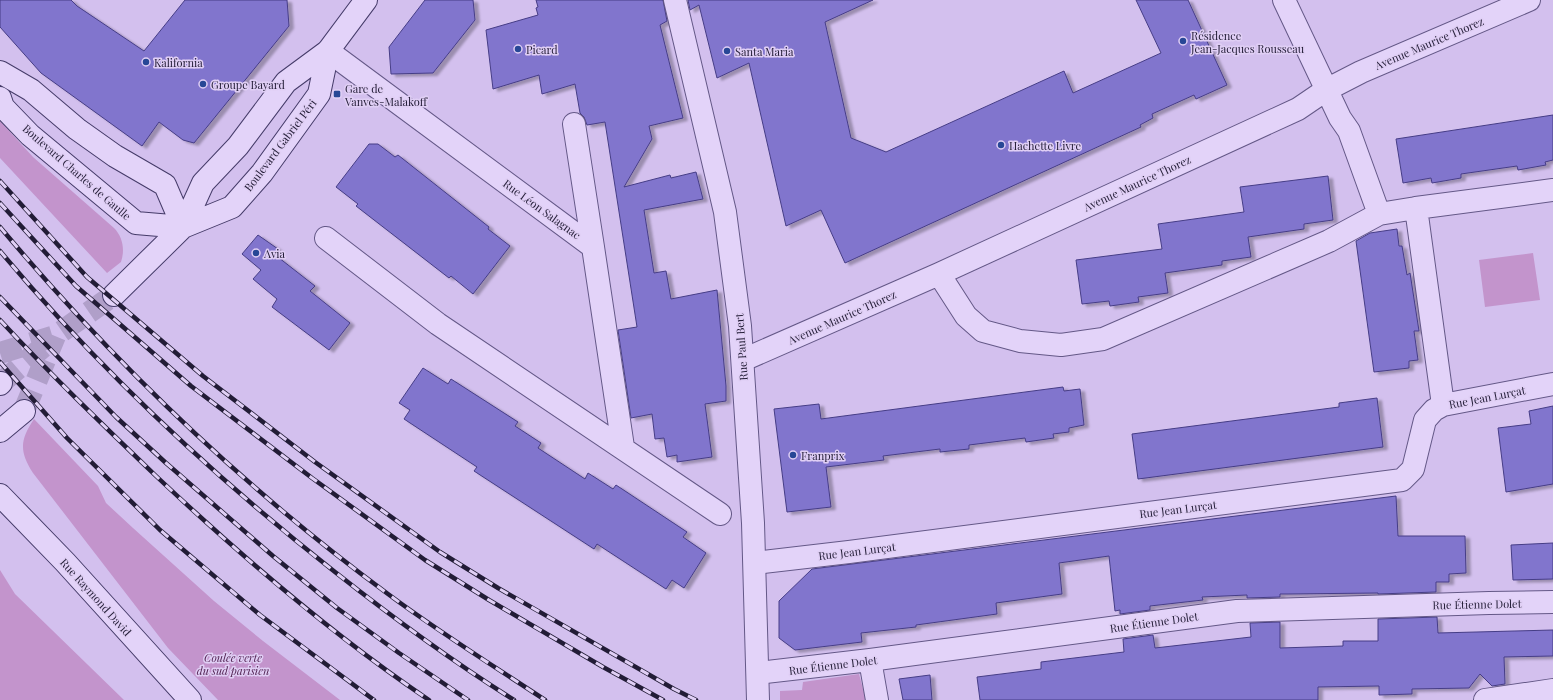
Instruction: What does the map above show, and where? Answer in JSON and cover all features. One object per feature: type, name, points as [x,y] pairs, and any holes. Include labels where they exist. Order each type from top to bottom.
[{"type":"street","name":"Boulevard Gabriel Péri","points":[[114,295],[183,227],[203,183],[238,146],[286,82],[328,51],[366,0]]},
{"type":"street","name":"Rue Paul Bert","points":[[675,0],[724,212],[740,326],[755,563],[758,700]]},
{"type":"street","points":[[1284,0],[1326,90],[1340,118],[1349,131],[1379,214]]},
{"type":"street","name":"Avenue Maurice Thorez","points":[[743,360],[939,274],[1298,109],[1326,90],[1361,72],[1529,0]]},
{"type":"street","name":"Boulevard Gabriel Péri","points":[[183,227],[232,207],[262,173],[319,94],[328,51]]},
{"type":"street","name":"Rue Léon Salagnac","points":[[328,51],[593,247]]},
{"type":"street","points":[[0,72],[31,90],[77,129],[115,156],[166,185],[183,227]]},
{"type":"street","name":"Boulevard Charles de Gaulle","points":[[0,98],[3,107],[30,135],[136,223],[183,227]]},
{"type":"street","points":[[574,124],[623,447]]},
{"type":"street","points":[[939,274],[966,316],[983,331],[1020,341],[1061,345],[1103,339],[1328,241],[1379,214],[1553,190]]},
{"type":"street","points":[[1416,208],[1443,405]]},
{"type":"street","points":[[326,238],[438,324],[623,447],[720,514]]},
{"type":"street","name":"Rue Jean Lurçat","points":[[755,563],[1402,480],[1413,469],[1425,420],[1434,410],[1443,405],[1553,384]]},
{"type":"street","points":[[0,431],[24,411]]},
{"type":"street","name":"Rue Raymond David","points":[[0,495],[65,562],[190,700]]},
{"type":"street","name":"Rue Étienne Dolet","points":[[758,673],[870,660],[1237,611],[1553,602]]},
{"type":"street","points":[[870,660],[877,700]]},
{"type":"street","points":[[1485,700],[1553,690]]},
{"type":"green space","points":[[0,121],[33,157],[117,232],[123,248],[121,262],[107,273],[0,158]]},
{"type":"green space","points":[[1533,253],[1540,300],[1485,307],[1479,260]]},
{"type":"green space","name":"Coulée verte du sud parisien","points":[[34,419],[98,486],[106,503],[133,528],[214,601],[340,700],[218,700],[168,648],[33,473],[25,458],[23,446],[26,433]]},
{"type":"green space","points":[[0,570],[15,594],[124,700],[0,700]]},
{"type":"green space","points":[[859,674],[866,700],[780,700],[780,691],[802,690],[803,682]]},
{"type":"building","name":"Kalifornia","points":[[0,0],[71,0],[77,6],[144,51],[185,0],[287,0],[289,26],[194,143],[183,140],[159,122],[142,146],[41,73],[0,27]]},
{"type":"building","points":[[425,0],[473,0],[475,20],[433,73],[391,74],[389,47]]},
{"type":"building","points":[[536,0],[663,0],[667,21],[660,25],[683,118],[649,126],[652,139],[624,187],[670,175],[671,178],[696,172],[703,199],[644,210],[654,273],[666,271],[671,299],[717,290],[726,386],[726,401],[705,404],[712,457],[677,462],[677,455],[667,457],[664,438],[655,439],[652,414],[631,418],[618,330],[637,327],[605,122],[587,125],[584,117],[580,113],[575,84],[542,94],[539,75],[493,89],[486,30],[538,15]]},
{"type":"building","name":"Hachette Livre","points":[[688,0],[873,0],[825,22],[851,138],[886,152],[1064,71],[1073,93],[1161,53],[1136,0],[1188,0],[1227,85],[1196,99],[1194,95],[1152,114],[1153,118],[1140,125],[1141,127],[845,263],[821,210],[786,226],[749,63],[717,78],[699,5],[690,10]]},
{"type":"building","points":[[1553,115],[1553,160],[1545,162],[1546,165],[1518,170],[1517,166],[1461,174],[1461,178],[1432,183],[1431,178],[1403,183],[1396,139]]},
{"type":"building","points":[[369,144],[378,144],[395,157],[398,155],[489,227],[488,229],[510,246],[473,294],[451,276],[449,278],[356,206],[358,204],[336,187]]},
{"type":"building","points":[[1328,176],[1333,220],[1304,224],[1304,229],[1248,237],[1251,257],[1222,261],[1222,265],[1165,273],[1168,293],[1138,297],[1139,302],[1110,306],[1109,301],[1082,304],[1076,260],[1162,249],[1158,224],[1244,212],[1240,187]]},
{"type":"building","points":[[1397,229],[1399,246],[1402,246],[1407,275],[1410,273],[1419,331],[1414,331],[1418,360],[1409,361],[1409,368],[1374,372],[1356,241],[1370,233]]},
{"type":"building","points":[[258,235],[278,249],[274,254],[315,286],[310,291],[350,323],[329,350],[272,307],[277,299],[253,279],[261,270],[242,254]]},
{"type":"building","points":[[423,368],[448,384],[451,379],[518,422],[515,426],[541,443],[538,448],[585,479],[588,473],[613,489],[616,485],[687,532],[683,537],[706,553],[684,588],[672,580],[666,589],[597,544],[594,549],[474,471],[477,467],[404,419],[410,410],[399,403]]},
{"type":"building","points":[[1063,387],[1064,391],[1080,389],[1084,425],[1069,428],[1069,432],[1053,434],[1054,438],[1026,442],[1025,438],[969,445],[969,449],[940,452],[940,449],[883,456],[884,460],[826,467],[831,507],[787,512],[774,409],[819,404],[821,419]]},
{"type":"building","points":[[1377,398],[1383,447],[1138,479],[1132,434],[1339,407],[1339,403]]},
{"type":"building","points":[[1553,406],[1553,484],[1506,492],[1498,428],[1531,424],[1529,411]]},
{"type":"building","points":[[1396,496],[1398,536],[1465,536],[1466,573],[1449,574],[1449,582],[1436,582],[1436,592],[1378,594],[1280,594],[1280,597],[1247,598],[1247,595],[1202,597],[1203,600],[1150,606],[1150,610],[1120,614],[1120,610],[1115,611],[1109,556],[1059,563],[1062,594],[996,603],[997,614],[916,625],[916,627],[861,633],[862,642],[795,650],[779,638],[779,601],[812,569]]},
{"type":"building","points":[[1553,543],[1553,579],[1513,580],[1511,545]]},
{"type":"building","points":[[1437,617],[1438,633],[1553,630],[1553,656],[1504,657],[1505,684],[1492,686],[1480,674],[1469,688],[1412,689],[1412,694],[1379,695],[1379,686],[1318,687],[1318,700],[980,700],[977,677],[1041,669],[1041,662],[1124,652],[1123,639],[1153,635],[1155,648],[1251,637],[1250,623],[1280,622],[1280,648],[1343,646],[1343,641],[1378,641],[1378,619]]},
{"type":"building","points":[[930,675],[932,700],[903,700],[899,679]]},
{"type":"tunnel","points":[[0,353],[55,336],[114,295]]},
{"type":"tunnel","points":[[24,411],[55,336]]},
{"type":"tunnel","points":[[1,383],[50,341]]},
{"type":"railway","points":[[0,181],[87,277],[203,376],[315,462],[440,552],[498,588],[674,689],[696,700]]},
{"type":"railway","points":[[0,203],[76,286],[191,386],[312,478],[425,560],[489,600],[603,667],[663,700]]},
{"type":"railway","points":[[0,227],[44,278],[135,375],[232,467],[283,511],[388,594],[446,635],[545,700]]},
{"type":"railway","points":[[0,251],[77,338],[118,380],[202,460],[245,498],[378,606],[445,654],[514,700]]},
{"type":"railway","points":[[0,297],[116,417],[166,463],[273,556],[337,608],[468,700]]},
{"type":"railway","points":[[0,320],[38,360],[156,476],[254,565],[322,621],[393,675],[429,700]]},
{"type":"railway","points":[[0,362],[67,438],[160,530],[260,615],[374,700]]},
{"type":"place","name":"Résidence Jean-Jacques Rousseau","points":[[1183,41]]},
{"type":"place","name":"Picard","points":[[518,49]]},
{"type":"place","name":"Santa Maria","points":[[727,51]]},
{"type":"place","name":"Kalifornia","points":[[146,62]]},
{"type":"place","name":"Groupe Bayard","points":[[203,84]]},
{"type":"place","name":"Gare de Vanves-Malakoff","points":[[337,94]]},
{"type":"place","name":"Hachette Livre","points":[[1001,145]]},
{"type":"place","name":"Avia","points":[[256,253]]},
{"type":"place","name":"Franprix","points":[[793,455]]}]
